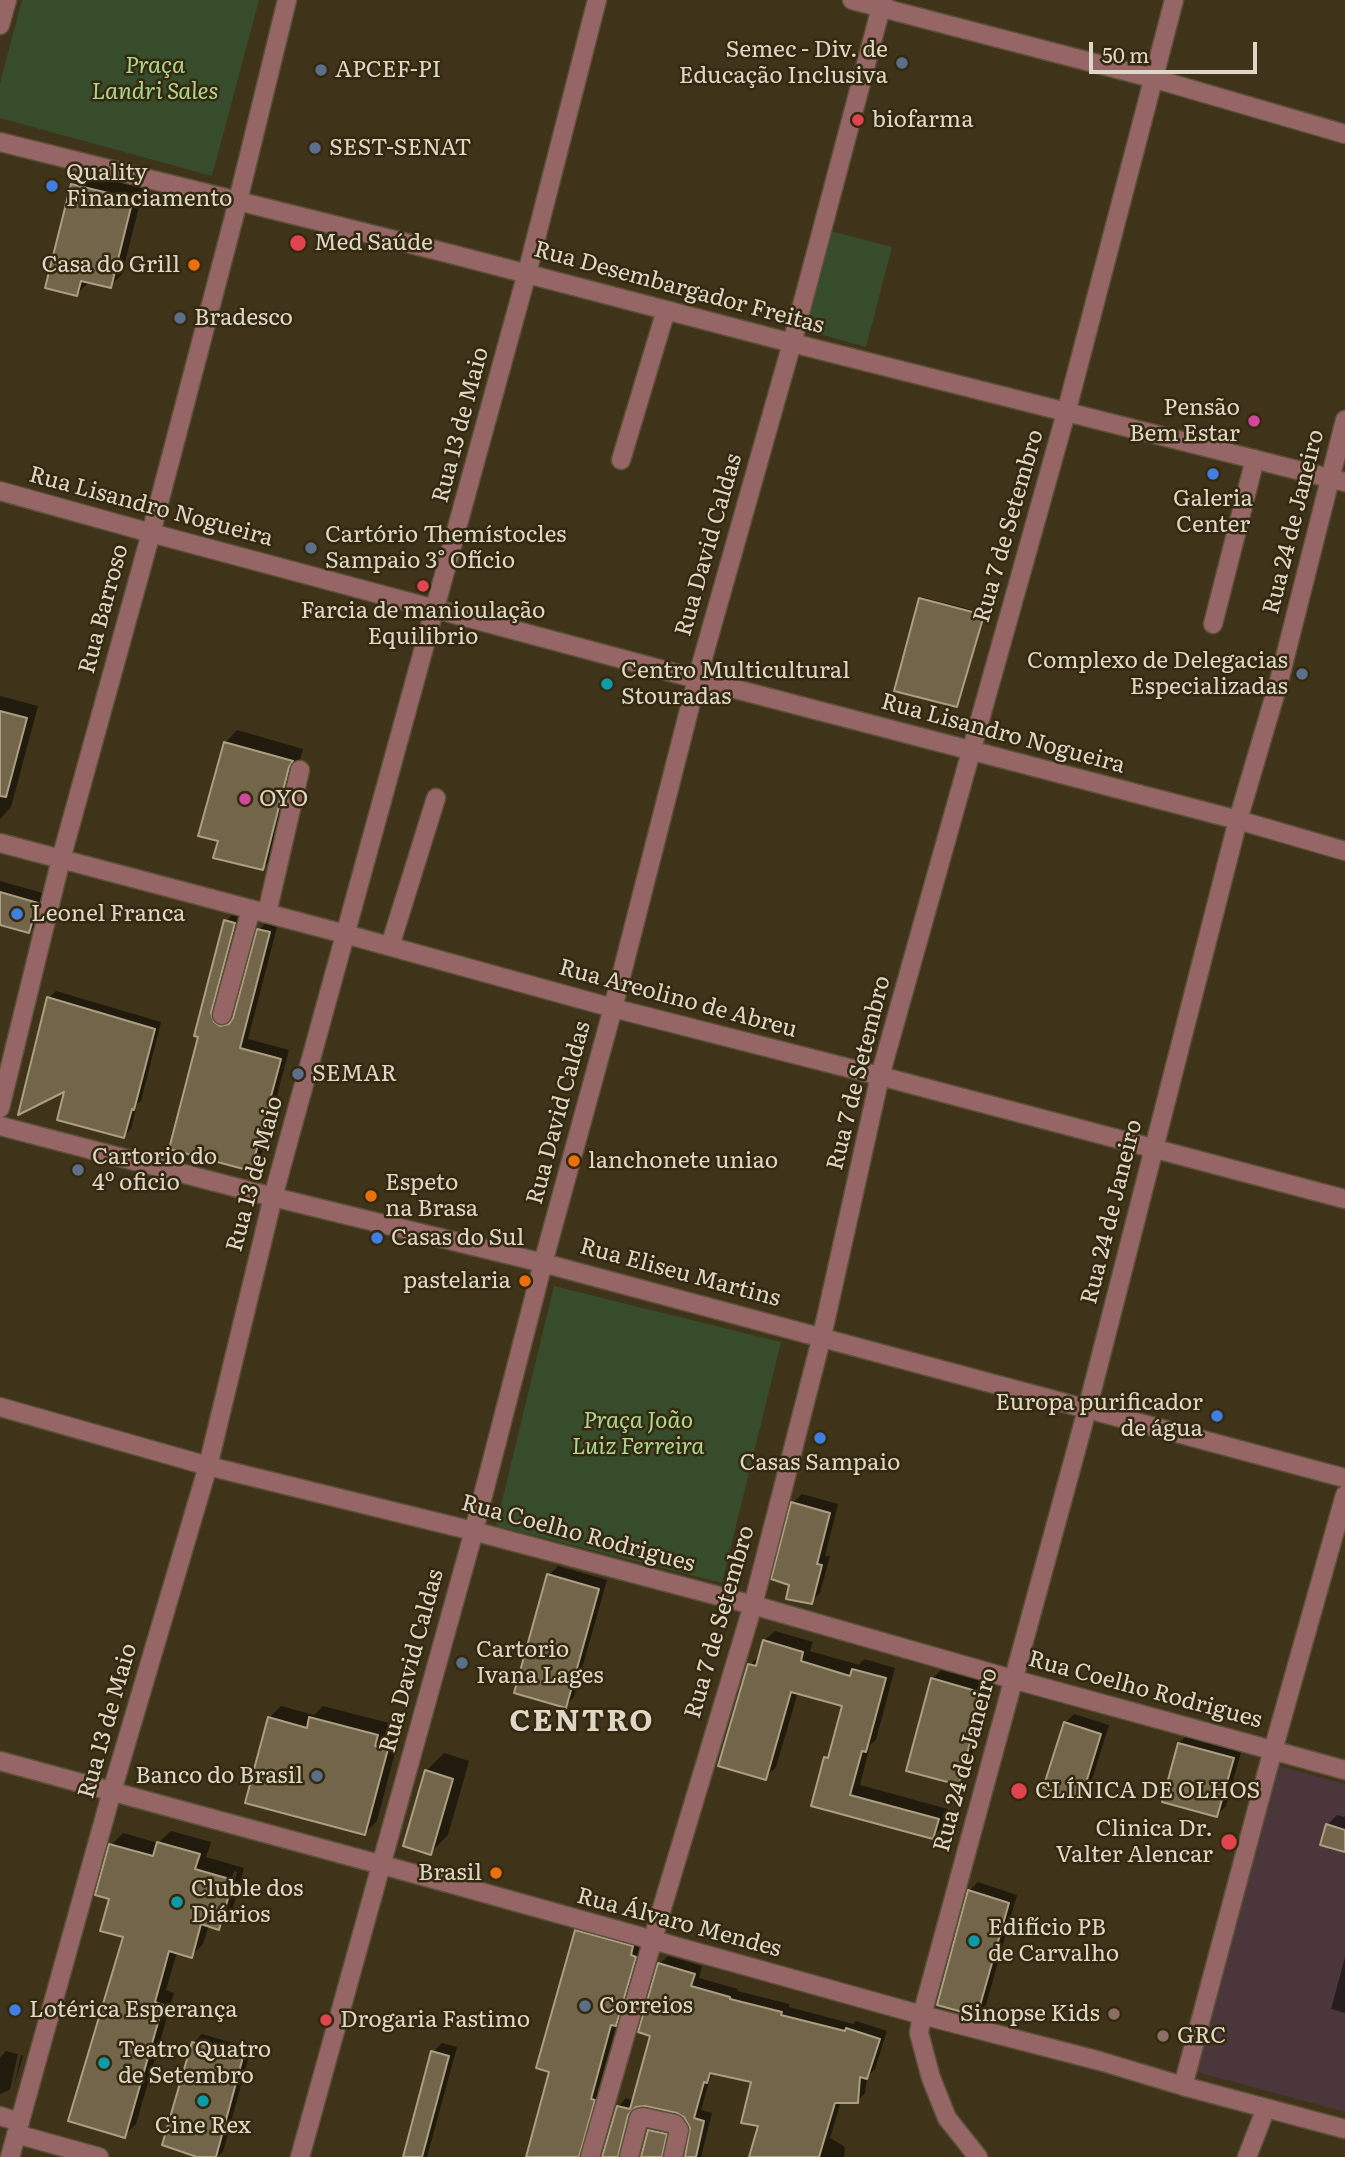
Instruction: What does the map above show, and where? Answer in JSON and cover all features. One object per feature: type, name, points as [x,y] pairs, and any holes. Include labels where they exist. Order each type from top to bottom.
[{"type":"street","points":[[0,24],[7,0]]},
{"type":"street","name":"Rua Barroso","points":[[0,1108],[61,859],[151,533],[287,0]]},
{"type":"street","name":"Rua 13 de Maio","points":[[10,2157],[208,1466],[273,1197],[527,274],[597,0]]},
{"type":"street","points":[[852,0],[882,4],[1345,134]]},
{"type":"street","name":"Rua 7 de Setembro","points":[[590,2157],[753,1605],[822,1336],[880,1076],[1066,412],[1174,0]]},
{"type":"street","name":"Rua David Caldas","points":[[300,2157],[473,1531],[613,1008],[697,680],[792,343],[882,4]]},
{"type":"street","name":"Rua Desembargador Freitas","points":[[0,142],[238,200],[1337,480]]},
{"type":"street","points":[[621,460],[666,310]]},
{"type":"street","name":"Rua 24 de Janeiro","points":[[978,2157],[947,2118],[931,2078],[919,2034],[922,2015],[1087,1410],[1238,820],[1337,480],[1345,420]]},
{"type":"street","points":[[1213,624],[1255,459]]},
{"type":"street","name":"Rua Lisandro Nogueira","points":[[0,491],[697,680],[1345,850]]},
{"type":"street","points":[[222,1016],[259,911],[300,770]]},
{"type":"street","points":[[390,946],[436,798]]},
{"type":"street","name":"Rua Areolino de Abreu","points":[[0,844],[390,946],[613,1008],[1345,1199]]},
{"type":"street","name":"Rua Eliseu Martins","points":[[0,1126],[822,1336],[1345,1478]]},
{"type":"street","name":"Rua Coelho Rodrigues","points":[[0,1407],[208,1466],[473,1531],[753,1605],[1345,1770]]},
{"type":"street","points":[[1183,2086],[1345,1495]]},
{"type":"street","name":"Rua Álvaro Mendes","points":[[0,1761],[1345,2129]]},
{"type":"street","points":[[1247,2157],[1266,2108]]},
{"type":"street","points":[[0,2116],[18,2128],[99,2157]]},
{"type":"street","points":[[629,2157],[639,2118],[643,2117],[675,2124],[679,2130],[673,2157]]},
{"type":"shaded area","points":[[1276,1765],[1345,1784],[1345,2112],[1193,2071]]},
{"type":"green space","name":"Praça Landri Sales","points":[[22,0],[259,0],[212,176],[0,118],[0,83]]},
{"type":"green space","points":[[827,230],[892,247],[866,347],[801,329]]},
{"type":"green space","name":"Praça João Luiz Ferreira","points":[[554,1286],[781,1342],[722,1583],[496,1526]]},
{"type":"building","points":[[71,184],[133,199],[111,288],[81,281],[77,296],[45,288]]},
{"type":"building","points":[[919,598],[984,615],[957,707],[894,691]]},
{"type":"building","points":[[0,711],[27,718],[6,797],[0,796]]},
{"type":"building","name":"OYO","points":[[224,742],[293,761],[289,767],[263,870],[213,858],[218,841],[198,836]]},
{"type":"building","name":"Leonel Franca","points":[[0,892],[38,903],[29,933],[0,925]]},
{"type":"building","points":[[224,920],[235,923],[211,1013],[214,1022],[220,1026],[229,1024],[233,1018],[257,929],[270,932],[240,1048],[281,1059],[251,1171],[169,1149]]},
{"type":"building","points":[[47,997],[155,1029],[124,1138],[57,1120],[64,1092],[18,1115]]},
{"type":"building","points":[[791,1502],[830,1513],[817,1564],[822,1565],[812,1604],[786,1599],[789,1585],[771,1579]]},
{"type":"building","points":[[547,1574],[599,1589],[566,1708],[514,1693]]},
{"type":"building","points":[[763,1640],[803,1652],[801,1661],[850,1676],[852,1669],[886,1678],[866,1752],[862,1751],[850,1795],[939,1819],[933,1839],[811,1806],[842,1706],[791,1692],[766,1780],[718,1766],[748,1664],[756,1666]]},
{"type":"building","points":[[931,1678],[983,1693],[959,1785],[906,1771]]},
{"type":"building","name":"Banco do Brasil","points":[[268,1717],[307,1728],[309,1717],[378,1735],[375,1746],[388,1749],[365,1835],[245,1803]]},
{"type":"building","points":[[1064,1722],[1101,1734],[1081,1799],[1043,1788]]},
{"type":"building","points":[[1178,1743],[1234,1758],[1217,1817],[1162,1802]]},
{"type":"building","points":[[425,1770],[453,1779],[431,1855],[403,1846]]},
{"type":"building","points":[[1326,1824],[1345,1830],[1345,1852],[1320,1845]]},
{"type":"building","points":[[157,1842],[200,1854],[195,1869],[233,1880],[219,1930],[201,1924],[192,1958],[169,1951],[155,2002],[163,2005],[125,2138],[68,2121],[123,1937],[100,1931],[109,1899],[95,1895],[109,1844],[153,1856]]},
{"type":"building","name":"Edifício PB de Carvalho","points":[[968,1890],[1009,1903],[977,2016],[937,2005]]},
{"type":"building","name":"Correios","points":[[575,1930],[633,1946],[631,1955],[636,1957],[616,2026],[611,2025],[591,2099],[595,2100],[579,2157],[526,2157],[549,2072],[536,2068]]},
{"type":"building","points":[[658,1963],[695,1974],[691,1986],[782,2012],[781,2015],[845,2031],[846,2028],[880,2039],[867,2079],[860,2077],[858,2103],[835,2103],[819,2157],[749,2157],[758,2126],[741,2123],[751,2082],[710,2073],[707,2083],[704,2082],[694,2118],[704,2121],[696,2157],[685,2157],[690,2128],[684,2117],[645,2106],[636,2107],[628,2115],[618,2157],[602,2157],[617,2106],[630,2109],[650,2036],[638,2032]]},
{"type":"building","name":"Cine Rex","points":[[192,2042],[243,2057],[216,2157],[197,2157],[162,2145]]},
{"type":"building","points":[[431,2051],[449,2056],[422,2157],[403,2157]]},
{"type":"building","points":[[648,2130],[667,2134],[662,2157],[641,2157]]},
{"type":"place","name":"Semec - Div. de Educação Inclusiva","points":[[902,63]]},
{"type":"place","name":"APCEF-PI","points":[[321,70]]},
{"type":"place","name":"biofarma","points":[[858,120]]},
{"type":"place","name":"SEST-SENAT","points":[[315,148]]},
{"type":"place","name":"Quality Financiamento","points":[[52,186]]},
{"type":"place","name":"Med Saúde","points":[[298,243]]},
{"type":"place","name":"Casa do Grill","points":[[194,265]]},
{"type":"place","name":"Bradesco","points":[[180,318]]},
{"type":"place","name":"Pensão Bem Estar","points":[[1254,421]]},
{"type":"place","name":"Galeria Center","points":[[1213,474]]},
{"type":"place","name":"Cartório Themístocles Sampaio 3° Ofício","points":[[311,548]]},
{"type":"place","name":"Farcia de manioulação Equilibrio","points":[[423,586]]},
{"type":"place","name":"Complexo de Delegacias Especializadas","points":[[1302,674]]},
{"type":"place","name":"Centro Multicultural Stouradas","points":[[607,684]]},
{"type":"place","name":"OYO","points":[[245,799]]},
{"type":"place","name":"Leonel Franca","points":[[17,914]]},
{"type":"place","name":"SEMAR","points":[[298,1074]]},
{"type":"place","name":"lanchonete uniao","points":[[574,1161]]},
{"type":"place","name":"Cartorio do 4º oficio","points":[[78,1170]]},
{"type":"place","name":"Espeto na Brasa","points":[[371,1196]]},
{"type":"place","name":"Casas do Sul","points":[[377,1238]]},
{"type":"place","name":"pastelaria","points":[[525,1281]]},
{"type":"place","name":"Europa purificador de água","points":[[1217,1416]]},
{"type":"place","name":"Casas Sampaio","points":[[820,1438]]},
{"type":"place","name":"Cartorio Ivana Lages","points":[[462,1663]]},
{"type":"place","name":"Banco do Brasil","points":[[317,1776]]},
{"type":"place","name":"CLÍNICA DE OLHOS","points":[[1019,1791]]},
{"type":"place","name":"Clinica Dr. Valter Alencar","points":[[1229,1842]]},
{"type":"place","name":"Brasil","points":[[496,1873]]},
{"type":"place","name":"Cluble dos Diários","points":[[177,1902]]},
{"type":"place","name":"Edifício PB de Carvalho","points":[[974,1941]]},
{"type":"place","name":"Correios","points":[[585,2006]]},
{"type":"place","name":"Lotérica Esperança","points":[[15,2010]]},
{"type":"place","name":"Sinopse Kids","points":[[1114,2014]]},
{"type":"place","name":"Drogaria Fastimo","points":[[326,2020]]},
{"type":"place","name":"GRC","points":[[1163,2036]]},
{"type":"place","name":"Teatro Quatro de Setembro","points":[[104,2063]]},
{"type":"place","name":"Cine Rex","points":[[203,2101]]},
{"type":"district","name":"CENTRO","points":[[582,1722]]}]
